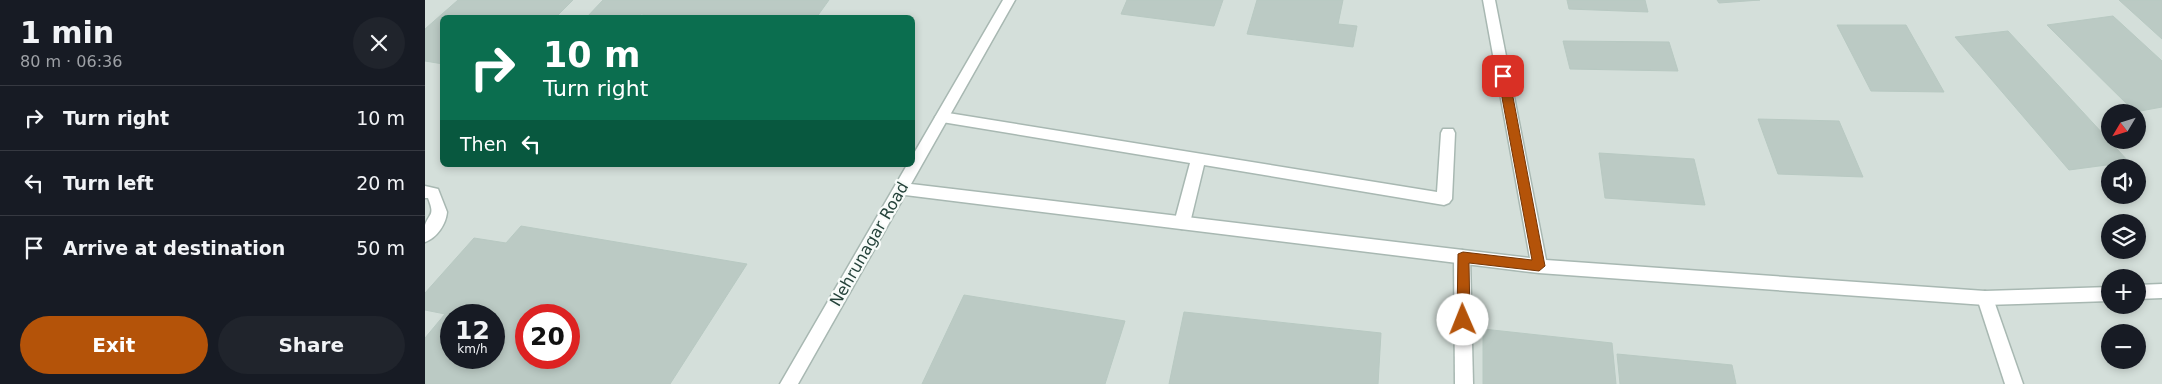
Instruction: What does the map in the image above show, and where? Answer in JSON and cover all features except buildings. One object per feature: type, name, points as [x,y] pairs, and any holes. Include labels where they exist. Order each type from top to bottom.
[{"type":"street","name":"Nehrunagar Road","points":[[915,164],[1009,0]]},
{"type":"street","points":[[1489,0],[1539,266]]},
{"type":"street","points":[[942,117],[1444,199],[1448,133]]},
{"type":"street","points":[[1182,223],[1198,159]]},
{"type":"street","name":"Nehrunagar Road","points":[[789,384],[914,167]]},
{"type":"street","points":[[901,189],[1539,266],[1985,298],[2101,294]]},
{"type":"street","points":[[425,192],[433,194],[440,206],[438,222],[425,236]]},
{"type":"street","points":[[1463,257],[1464,384]]},
{"type":"street","points":[[2146,292],[2162,291]]},
{"type":"street","points":[[1985,298],[2014,384]]},
{"type":"shaded area","points":[[425,0],[2162,0],[2162,384],[425,384]]},
{"type":"route","points":[[1463,320],[1463,257],[1539,266],[1503,76]]}]
